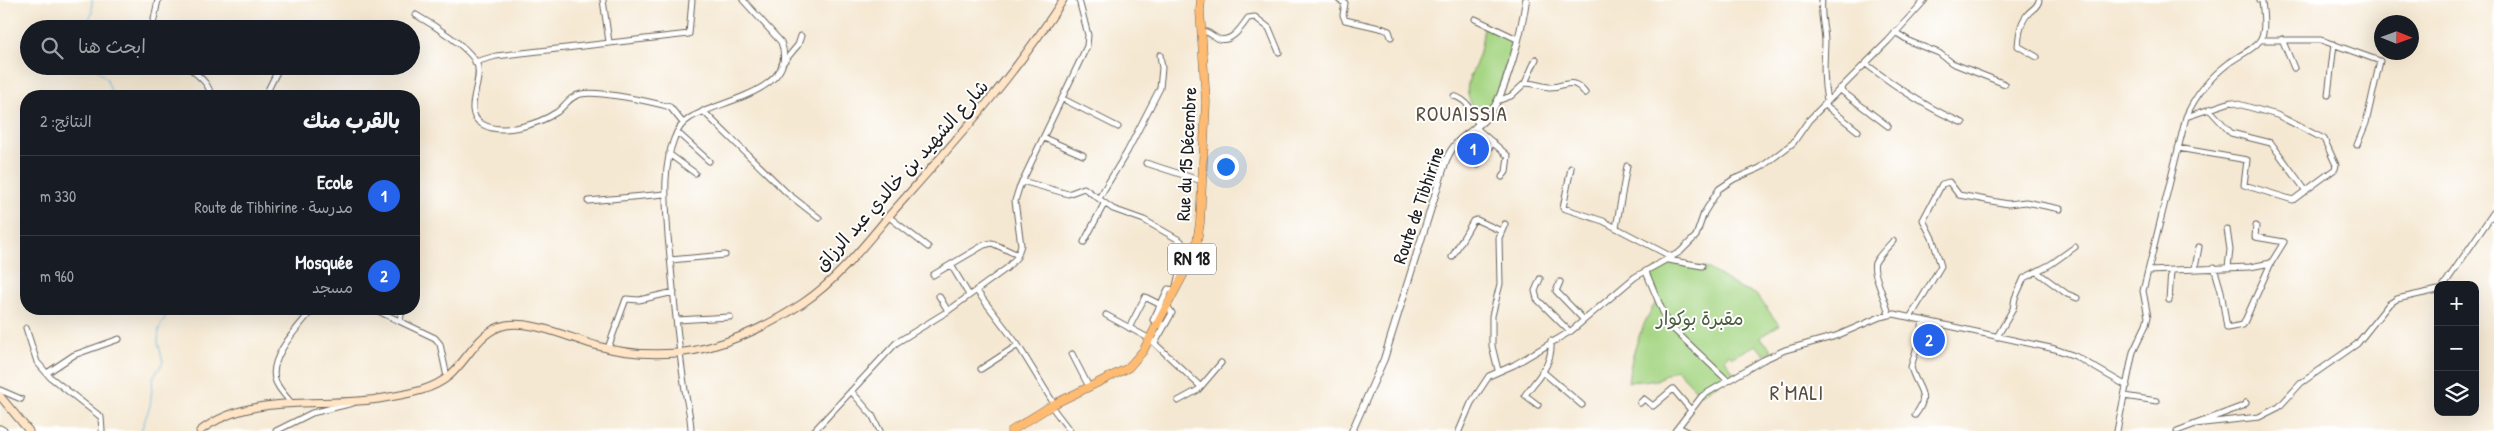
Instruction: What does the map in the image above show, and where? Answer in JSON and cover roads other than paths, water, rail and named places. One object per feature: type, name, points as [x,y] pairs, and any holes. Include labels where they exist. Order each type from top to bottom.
[{"type":"main road","name":"شارع الشهيد بن خالدي عبد الرزاق","points":[[200,431],[209,424],[236,413],[255,408],[292,404],[358,402],[411,393],[431,386],[447,377],[489,332],[508,324],[545,330],[608,348],[651,353],[681,352],[737,337],[782,316],[805,302],[823,286],[926,177],[1018,67],[1063,0]]},
{"type":"main road","name":"Rue du 15 Décembre","points":[[1011,431],[1052,405],[1128,368],[1152,341],[1162,324],[1163,305],[1175,290],[1195,253],[1198,240],[1202,181],[1206,85],[1201,31],[1201,0]]},
{"type":"main road","points":[[0,396],[29,431]]},
{"type":"street","points":[[154,20],[158,0]]},
{"type":"street","points":[[603,0],[609,42]]},
{"type":"street","points":[[475,62],[496,56],[689,34],[692,0]]},
{"type":"street","points":[[743,0],[781,42],[784,50],[782,64]]},
{"type":"street","points":[[814,431],[896,343],[948,310],[1008,268],[1018,255],[1021,245],[1016,201],[1022,181],[1087,46],[1088,35],[1079,0]]},
{"type":"street","points":[[1339,0],[1345,3],[1342,15],[1345,20],[1384,29],[1389,31],[1391,37]]},
{"type":"street","name":"Route de Tibhirine","points":[[1352,431],[1384,359],[1446,160],[1453,146],[1487,117],[1498,101],[1517,39],[1526,0]]},
{"type":"street","points":[[1822,0],[1820,17],[1825,41],[1822,65],[1826,102],[1858,130]]},
{"type":"street","points":[[1459,431],[1471,403],[1489,376],[1498,370],[1514,365],[1569,331],[1622,288],[1669,259],[1696,236],[1704,213],[1719,189],[1734,179],[1760,168],[1793,143],[1826,102],[1866,64],[1925,0]]},
{"type":"street","points":[[2036,57],[2018,46],[2026,15],[2037,6],[2040,0]]},
{"type":"street","points":[[2117,431],[2132,352],[2146,325],[2148,317],[2143,291],[2186,117],[2197,93],[2206,83],[2261,40],[2264,34],[2262,1],[2260,0]]},
{"type":"street","points":[[416,14],[449,35],[475,62],[478,79],[473,114],[476,120],[487,127],[517,129],[554,114],[574,96],[589,93],[665,106],[675,111],[683,123]]},
{"type":"street","points":[[1201,31],[1207,31],[1219,39],[1225,39],[1241,28],[1248,18],[1255,17],[1270,28],[1279,52]]},
{"type":"street","points":[[1475,19],[1517,39]]},
{"type":"street","points":[[1896,32],[1911,42],[1939,53],[1952,63],[2005,84]]},
{"type":"street","points":[[691,431],[670,260],[665,194],[669,154],[677,132],[683,123],[703,111],[736,101],[755,91],[776,75],[782,64],[798,45],[801,36]]},
{"type":"street","points":[[2282,39],[2294,68]]},
{"type":"street","points":[[2261,40],[2310,39],[2334,44],[2380,61],[2366,123],[2358,145]]},
{"type":"street","points":[[2328,95],[2334,44]]},
{"type":"street","points":[[1099,198],[1131,144],[1160,88],[1162,68],[1160,55]]},
{"type":"street","points":[[1498,101],[1511,96],[1525,83],[1536,59]]},
{"type":"street","points":[[1866,64],[1904,92],[1945,116],[1964,123]]},
{"type":"street","points":[[197,75],[210,90]]},
{"type":"street","points":[[268,90],[276,75]]},
{"type":"street","points":[[1525,83],[1552,87],[1572,83],[1577,84],[1585,93]]},
{"type":"street","points":[[1839,90],[1888,126]]},
{"type":"street","points":[[1454,96],[1468,103],[1476,125],[1508,156],[1506,172],[1502,177]]},
{"type":"street","points":[[1063,99],[1118,127]]},
{"type":"street","points":[[2178,148],[2246,160],[2244,184],[2293,200],[2336,169],[2324,139],[2277,115],[2230,102],[2186,117]]},
{"type":"street","points":[[2209,109],[2231,133],[2263,140],[2271,144],[2306,191]]},
{"type":"street","points":[[703,111],[787,193],[819,218]]},
{"type":"street","points":[[677,132],[709,161]]},
{"type":"street","points":[[1044,138],[1083,155]]},
{"type":"street","points":[[1478,165],[1493,142]]},
{"type":"street","points":[[669,154],[695,174]]},
{"type":"street","points":[[1146,163],[1202,181]]},
{"type":"street","points":[[1616,228],[1627,166]]},
{"type":"street","points":[[1571,168],[1563,208],[1604,221],[1669,259],[1702,266]]},
{"type":"street","points":[[1022,181],[1068,194],[1084,188],[1099,198],[1104,204],[1144,220],[1181,241],[1184,252],[1175,290]]},
{"type":"street","points":[[1911,316],[1941,266],[1933,240],[1923,222],[1927,210],[1942,184],[1949,182],[1959,195],[2008,204],[2026,202],[2060,209]]},
{"type":"street","points":[[588,200],[665,194]]},
{"type":"street","points":[[1084,242],[1104,204]]},
{"type":"street","points":[[2447,281],[2494,212]]},
{"type":"street","points":[[889,217],[928,247]]},
{"type":"street","points":[[1452,257],[1473,221],[1477,220],[1501,231]]},
{"type":"street","points":[[1498,370],[1492,346],[1492,334],[1494,304],[1500,284],[1499,238],[1505,224]]},
{"type":"street","points":[[2214,267],[2228,328],[2243,326],[2271,263],[2284,242],[2255,237],[2256,226]]},
{"type":"street","points":[[2227,229],[2230,250],[2228,267]]},
{"type":"street","points":[[1889,315],[1885,295],[1874,270],[1876,262],[1893,241]]},
{"type":"street","points":[[932,275],[992,242],[1018,255]]},
{"type":"street","points":[[1997,337],[2014,309],[2015,298],[2024,278],[2075,247]]},
{"type":"street","points":[[2195,268],[2199,247]]},
{"type":"street","points":[[670,260],[725,255]]},
{"type":"street","points":[[2148,271],[2250,267],[2271,263]]},
{"type":"street","points":[[951,265],[969,295]]},
{"type":"street","points":[[2169,300],[2171,271]]},
{"type":"street","points":[[1646,272],[1668,324],[1728,381]]},
{"type":"street","points":[[2036,272],[2067,294],[2077,298]]},
{"type":"street","points":[[1540,279],[1535,291],[1538,299],[1569,331]]},
{"type":"street","points":[[1560,282],[1556,291],[1584,320]]},
{"type":"street","points":[[976,290],[1018,345],[1052,405],[1070,431]]},
{"type":"street","points":[[2195,424],[2259,416],[2278,407],[2301,383],[2358,344],[2389,304],[2396,300],[2434,291]]},
{"type":"street","points":[[608,348],[626,299],[639,300],[674,292]]},
{"type":"street","points":[[939,296],[948,310]]},
{"type":"street","points":[[1129,328],[1145,297],[1163,305]]},
{"type":"street","points":[[292,404],[275,380],[275,369],[282,349],[308,315]]},
{"type":"street","points":[[387,315],[431,335],[440,344],[447,377]]},
{"type":"street","points":[[400,321],[401,315]]},
{"type":"street","points":[[1106,315],[1152,341],[1200,386]]},
{"type":"street","points":[[1686,431],[1676,429],[1702,396],[1763,360],[1785,350],[1836,336],[1889,315],[1911,316],[2062,351],[2099,369],[2127,386]]},
{"type":"street","points":[[677,320],[730,317]]},
{"type":"street","points":[[1915,415],[1921,408],[1923,395],[1911,367],[1922,333],[1923,320]]},
{"type":"street","points":[[26,328],[37,362],[57,384],[102,417],[102,431]]},
{"type":"street","points":[[47,373],[74,355],[119,339]]},
{"type":"street","points":[[1538,405],[1524,395],[1552,357],[1551,341]]},
{"type":"street","points":[[980,369],[1018,345]]},
{"type":"street","points":[[1072,354],[1089,387]]},
{"type":"street","points":[[1178,401],[1198,390],[1221,363]]},
{"type":"street","points":[[1542,371],[1582,405]]},
{"type":"street","points":[[1640,403],[1644,399],[1653,406],[1673,389],[1690,409]]},
{"type":"street","points":[[0,390],[21,399]]},
{"type":"street","points":[[851,391],[872,416],[880,431]]},
{"type":"street","points":[[2124,396],[2156,401]]},
{"type":"street","points":[[276,431],[312,414],[358,402]]},
{"type":"street","points":[[2177,431],[2243,406],[2246,403]]},
{"type":"street","points":[[0,428],[5,431]]},
{"type":"waterway","points":[[88,20],[92,14],[92,0]]},
{"type":"waterway","points":[[103,75],[111,90]]},
{"type":"waterway","points":[[141,431],[150,406],[153,378],[163,362],[158,342],[159,329],[166,315]]},
{"type":"place","name":"Ecole","points":[[1473,149]]},
{"type":"place","name":"Mosquée","points":[[1929,340]]},
{"type":"district","name":"ROUAISSIA","points":[[1462,114]]},
{"type":"district","name":"R'MALI","points":[[1797,393]]},
{"type":"park label","name":"مقبرة بوكوار","points":[[1700,318]]}]
